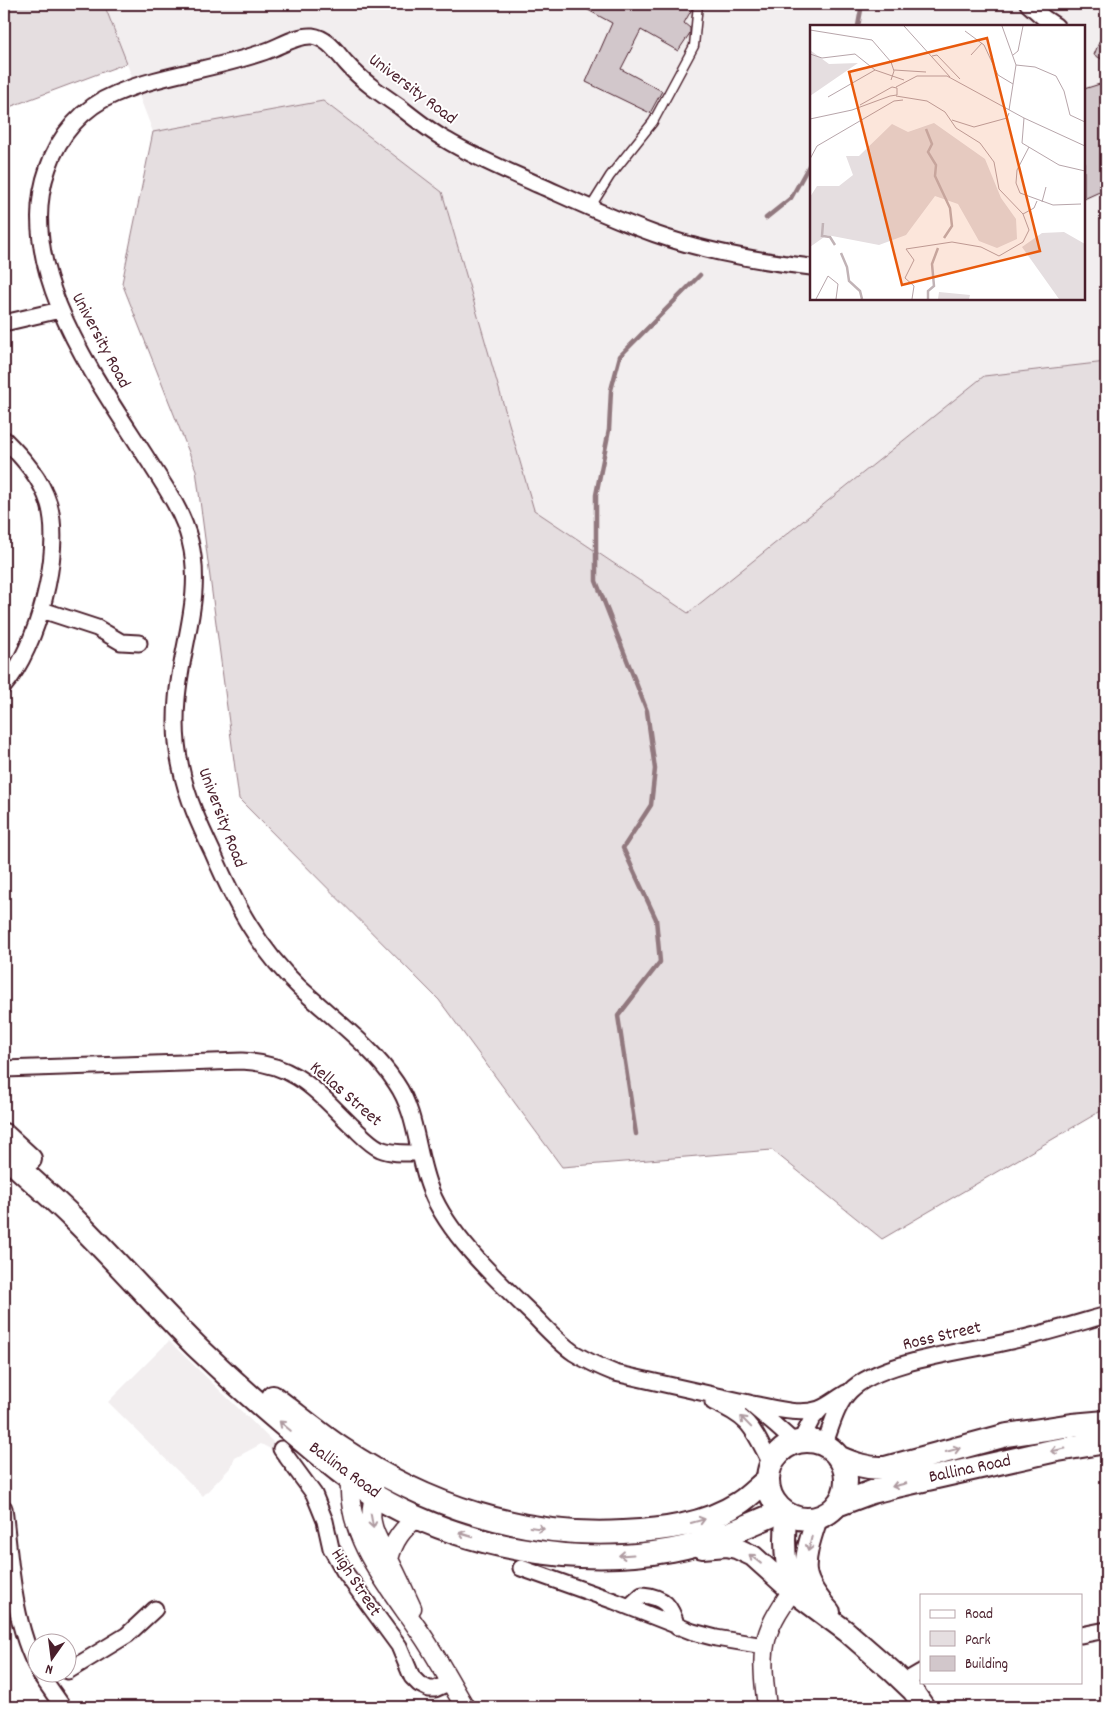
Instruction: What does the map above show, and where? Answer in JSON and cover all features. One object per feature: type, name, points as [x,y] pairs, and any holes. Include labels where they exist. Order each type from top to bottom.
[{"type":"main road","name":"Ballina Road","points":[[4,1135],[121,1248],[223,1354],[270,1394],[316,1431],[344,1450],[401,1483],[446,1503],[512,1524],[594,1533],[640,1531],[693,1523],[713,1517],[741,1502],[770,1471]]},
{"type":"main road","name":"Ballina Road","points":[[4,1154],[75,1220],[196,1346],[244,1391],[350,1479],[373,1495],[418,1517],[460,1533],[504,1546],[551,1554],[601,1556],[675,1550],[731,1533],[785,1512]]},
{"type":"main road","name":"Ballina Road","points":[[831,1451],[858,1465],[885,1468],[1007,1435],[1106,1422]]},
{"type":"main road","points":[[812,1442],[831,1451],[844,1469],[846,1482],[843,1495],[837,1505],[828,1513],[817,1518],[801,1519],[785,1512],[771,1497],[770,1471],[778,1453],[797,1443],[812,1442]]},
{"type":"main road","name":"Ballina Road","points":[[837,1505],[892,1487],[1052,1451],[1106,1442]]},
{"type":"main road","points":[[785,1512],[784,1545],[792,1591]]},
{"type":"main road","points":[[817,1518],[808,1554],[806,1572],[815,1591],[846,1631]]},
{"type":"main road","points":[[675,1550],[726,1546],[736,1548],[753,1556],[792,1591],[846,1631],[904,1682],[924,1707]]},
{"type":"street","points":[[1028,4],[1054,25]]},
{"type":"street","name":"University Road","points":[[418,1153],[414,1118],[399,1087],[375,1055],[296,984],[249,927],[231,894],[187,792],[180,762],[177,699],[194,601],[194,570],[190,541],[167,490],[86,361],[60,310],[43,255],[40,226],[44,176],[54,151],[69,128],[88,110],[108,96],[132,87],[255,55],[308,36],[316,36],[325,40],[367,83],[442,138],[467,152],[590,208],[683,244],[744,258],[810,266]]},
{"type":"street","points":[[4,323],[60,310]]},
{"type":"street","points":[[4,439],[38,477],[49,505],[53,530],[48,584],[42,610],[22,659],[5,682]]},
{"type":"street","points":[[42,610],[97,628],[121,642],[138,643]]},
{"type":"street","name":"Kellas Street","points":[[4,1069],[242,1061],[261,1062],[280,1067],[298,1077],[314,1089],[369,1142],[381,1149],[393,1152],[418,1153]]},
{"type":"street","points":[[418,1153],[432,1195],[453,1231],[500,1283],[568,1349],[615,1373],[674,1387],[749,1404],[798,1412],[822,1409]]},
{"type":"street","name":"Ross Street","points":[[831,1451],[833,1421],[849,1392],[867,1378],[885,1370],[1012,1341],[1106,1315]]},
{"type":"street","points":[[674,1387],[724,1406],[744,1418],[756,1433],[770,1471]]},
{"type":"street","points":[[749,1404],[797,1443],[812,1419],[822,1409],[833,1400],[849,1392]]},
{"type":"street","name":"High Street","points":[[281,1449],[314,1494],[325,1521],[331,1548],[344,1571],[399,1646],[412,1677],[419,1684],[429,1689],[435,1689],[450,1682]]},
{"type":"street","points":[[344,1450],[374,1482],[375,1488],[370,1510],[372,1524],[426,1641]]},
{"type":"street","points":[[350,1479],[349,1490],[352,1512],[357,1530],[391,1592],[426,1641],[465,1707]]},
{"type":"street","points":[[4,1508],[16,1598],[28,1645]]},
{"type":"street","points":[[389,1559],[401,1530],[418,1517]]},
{"type":"street","points":[[521,1568],[677,1626],[716,1638],[764,1646]]},
{"type":"street","points":[[767,1707],[762,1665],[766,1636],[771,1623],[806,1572]]},
{"type":"street","points":[[78,1665],[127,1636],[155,1609]]},
{"type":"street","points":[[1082,1635],[1106,1630]]},
{"type":"street","points":[[904,1682],[920,1673]]},
{"type":"street","points":[[47,1684],[63,1707]]},
{"type":"lane","points":[[590,208],[606,181],[652,122],[694,46],[698,4]]},
{"type":"shaded area","points":[[104,4],[1106,4],[1106,362],[984,376],[688,613],[534,510],[442,192],[323,101],[153,132]]},
{"type":"shaded area","points":[[169,1341],[274,1443],[278,1453],[261,1444],[235,1458],[231,1467],[203,1496],[108,1402]]},
{"type":"green space","points":[[4,4],[104,4],[127,63],[4,109]]},
{"type":"green space","points":[[323,101],[442,192],[534,510],[688,613],[984,376],[1106,362],[1106,1108],[882,1239],[772,1150],[562,1167],[439,1000],[239,799],[196,470],[122,283],[153,132]]},
{"type":"building","points":[[577,4],[692,4],[692,9],[684,23],[690,28],[690,33],[678,51],[641,30],[621,69],[662,91],[650,113],[586,82],[612,23]]},
{"type":"building","points":[[1106,25],[1106,61],[1094,55]]},
{"type":"building","points":[[1103,83],[1106,88],[1106,189],[1085,199],[1085,89]]},
{"type":"waterway","points":[[858,25],[862,4]]},
{"type":"waterway","points":[[766,218],[791,198],[810,164]]},
{"type":"waterway","points":[[636,1134],[618,1016],[660,962],[656,919],[623,848],[651,805],[655,769],[647,711],[596,581],[596,495],[609,430],[611,390],[620,356],[700,275]]}]
